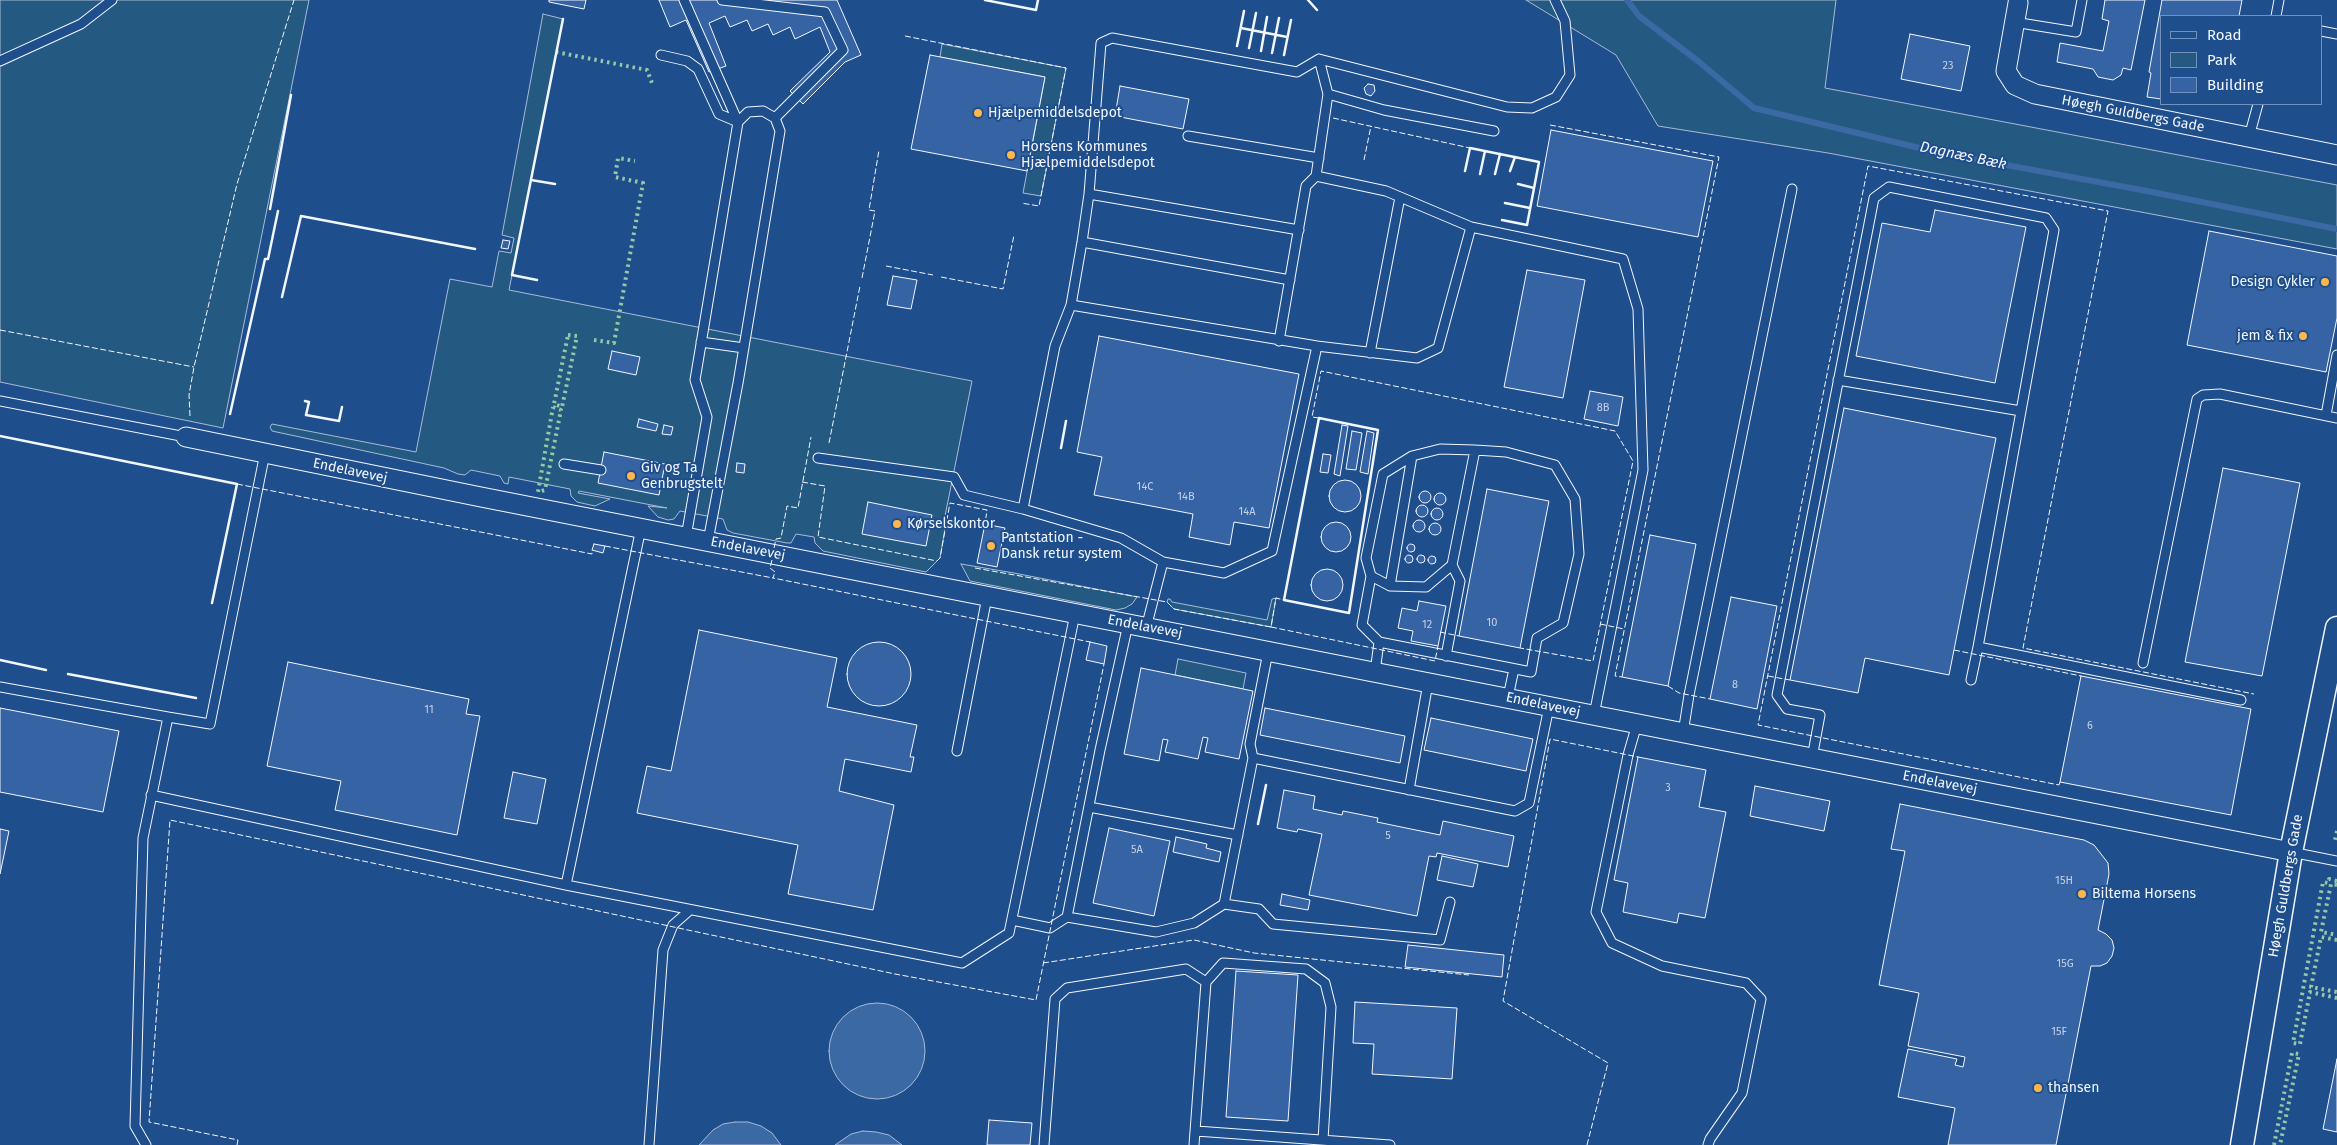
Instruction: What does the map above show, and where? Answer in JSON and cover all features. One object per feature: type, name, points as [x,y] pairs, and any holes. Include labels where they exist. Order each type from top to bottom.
[{"type":"street","name":"Høegh Guldbergs Gade","points":[[2018,3],[2006,71],[2015,85],[2035,94],[2337,155]]},
{"type":"street","name":"Endelavevej","points":[[186,437],[987,597],[2291,852]]},
{"type":"street","name":"Høegh Guldbergs Gade","points":[[2242,1145],[2291,852],[2337,628]]},
{"type":"lane","points":[[0,61],[81,24],[112,0]]},
{"type":"lane","points":[[684,0],[738,122],[695,380],[707,417],[686,537]]},
{"type":"lane","points":[[722,0],[825,12],[843,50],[775,118]]},
{"type":"lane","points":[[1023,509],[1055,346],[1071,305],[1082,242],[1089,194],[1101,43],[1112,38],[1297,72],[1319,59],[1507,107],[1532,108],[1556,97],[1570,75],[1565,21],[1555,0]]},
{"type":"lane","points":[[2014,22],[2076,32],[2082,0]]},
{"type":"lane","points":[[2276,15],[2279,0]]},
{"type":"lane","points":[[2322,31],[2337,34]]},
{"type":"lane","points":[[661,55],[687,61],[698,69],[719,114],[738,122]]},
{"type":"lane","points":[[1279,341],[1306,186],[1316,176],[1319,158],[1328,94],[1319,59]]},
{"type":"lane","points":[[1328,94],[1384,110],[1494,131]]},
{"type":"lane","points":[[2249,137],[2258,105]]},
{"type":"lane","points":[[708,541],[744,348],[780,131],[775,118],[762,111],[748,112],[738,122]]},
{"type":"lane","points":[[1188,136],[1319,158]]},
{"type":"lane","points":[[1316,176],[1386,191],[1471,227],[1623,260],[1638,309],[1643,470],[1594,715]]},
{"type":"lane","points":[[1812,758],[1820,715],[1787,709],[1777,695],[1874,198],[1889,187],[2046,218],[2054,230],[1978,647],[1970,680]]},
{"type":"lane","points":[[1683,733],[1688,695],[1792,189]]},
{"type":"lane","points":[[1089,194],[1299,230]]},
{"type":"lane","points":[[1370,353],[1400,197]]},
{"type":"lane","points":[[1071,305],[1279,341],[1417,358],[1438,348],[1471,227]]},
{"type":"lane","points":[[1082,242],[1290,280]]},
{"type":"lane","points":[[701,342],[744,348]]},
{"type":"lane","points":[[818,458],[954,477],[964,495],[1023,509],[1120,538],[1163,562],[1224,573],[1272,551],[1317,346]]},
{"type":"lane","points":[[2326,415],[2337,355]]},
{"type":"lane","points":[[1838,380],[2021,411]]},
{"type":"lane","points":[[2143,663],[2197,400],[2203,395],[2220,394],[2337,418]]},
{"type":"lane","name":"Endelavevej","points":[[0,401],[186,437]]},
{"type":"lane","points":[[1440,449],[1475,450],[1506,452],[1555,465],[1575,499],[1579,554],[1563,623],[1537,638],[1531,672],[1379,642],[1362,625],[1371,576],[1366,558],[1383,474],[1412,456],[1440,449]]},
{"type":"lane","points":[[1446,656],[1460,581],[1452,565],[1475,450]]},
{"type":"lane","points":[[0,687],[210,724],[265,453]]},
{"type":"lane","points":[[1390,586],[1412,456]]},
{"type":"lane","points":[[564,464],[601,470]]},
{"type":"lane","points":[[566,885],[641,528]]},
{"type":"lane","points":[[1068,917],[1100,750],[1137,626],[1163,562]]},
{"type":"lane","points":[[1371,576],[1390,586],[1426,587],[1452,565]]},
{"type":"lane","points":[[956,751],[987,597]]},
{"type":"lane","points":[[151,795],[566,885],[962,963],[1009,933],[1075,614]]},
{"type":"lane","points":[[1375,672],[1379,642]]},
{"type":"lane","points":[[1978,647],[2241,700]]},
{"type":"lane","points":[[1224,904],[1253,758],[1250,744],[1268,652]]},
{"type":"lane","points":[[1508,698],[1514,669]]},
{"type":"lane","points":[[1409,790],[1428,683]]},
{"type":"lane","points":[[1253,758],[1515,811],[1529,803],[1549,707]]},
{"type":"lane","points":[[146,1145],[135,1126],[143,838],[168,717]]},
{"type":"lane","points":[[1637,724],[1628,755],[1596,912],[1612,943],[1662,966],[1746,983],[1761,999],[1742,1093],[1708,1145]]},
{"type":"lane","points":[[1088,807],[1238,835]]},
{"type":"lane","points":[[2291,852],[2337,861]]},
{"type":"lane","points":[[1012,920],[1050,928],[1068,917],[1156,932],[1194,923],[1224,904],[1258,909],[1273,924],[1440,940],[1450,902]]},
{"type":"lane","points":[[649,1145],[662,950],[673,926],[690,910]]},
{"type":"lane","points":[[1194,1145],[1206,982],[1223,963],[1306,969],[1325,983],[1331,1007],[1323,1140]]},
{"type":"lane","points":[[1044,1145],[1055,999],[1067,988],[1186,969],[1206,982]]},
{"type":"lane","points":[[1196,1131],[1390,1145]]},
{"type":"green space","points":[[0,0],[309,0],[223,428],[0,382]]},
{"type":"green space","points":[[1526,0],[1836,0],[1825,88],[2337,185],[2337,249],[1828,153],[1658,126],[1616,55]]},
{"type":"green space","points":[[543,14],[563,19],[509,290],[972,381],[945,516],[947,517],[940,558],[926,572],[823,551],[815,543],[814,537],[796,534],[791,543],[787,543],[733,533],[727,530],[723,519],[680,511],[674,519],[668,520],[658,517],[648,506],[667,508],[579,491],[578,493],[610,499],[595,506],[577,502],[571,496],[570,489],[509,477],[508,484],[504,483],[500,476],[471,470],[465,475],[458,474],[444,468],[272,431],[270,427],[272,424],[416,452],[450,279],[492,287],[499,251],[511,253],[514,238],[502,235]]},
{"type":"green space","points":[[942,44],[1066,68],[1041,196],[1023,193],[1045,77],[940,57]]},
{"type":"green space","points":[[961,564],[1137,597],[1132,604],[1116,610],[970,581]]},
{"type":"green space","points":[[1276,598],[1271,627],[1174,609],[1167,602],[1170,599],[1172,602],[1267,620],[1272,599]]},
{"type":"green space","points":[[1178,659],[1246,673],[1243,689],[1175,675]]},
{"type":"shaded area","points":[[877,1003],[895,1007],[911,1017],[921,1033],[925,1051],[921,1069],[911,1085],[895,1095],[877,1099],[859,1095],[843,1085],[833,1069],[829,1051],[833,1033],[843,1017],[859,1007]]},
{"type":"shaded area","points":[[748,1122],[761,1126],[772,1133],[781,1145],[699,1145],[713,1130],[723,1124]]},
{"type":"shaded area","points":[[863,1131],[889,1135],[902,1145],[835,1145],[851,1134]]},
{"type":"building","points":[[549,0],[586,0],[584,9],[549,2]]},
{"type":"building","points":[[659,0],[837,0],[861,55],[845,62],[803,104],[790,91],[830,52],[820,27],[795,39],[790,27],[773,35],[768,24],[752,31],[747,20],[730,27],[725,16],[709,23],[726,66],[709,72],[686,20],[670,27]]},
{"type":"building","points":[[2105,0],[2145,0],[2131,70],[2123,68],[2121,75],[2113,80],[2098,77],[2093,69],[2057,62],[2060,43],[2103,51],[2109,21],[2102,19]]},
{"type":"building","points":[[2162,0],[2242,0],[2239,15],[2160,15],[2160,99],[2147,97],[2151,73],[2149,72]]},
{"type":"building","points":[[1910,34],[1970,46],[1961,91],[1901,79]]},
{"type":"building","name":"Hjælpemiddelsdepot","points":[[930,55],[1045,77],[1027,171],[911,149]]},
{"type":"building","points":[[1368,84],[1374,85],[1375,91],[1371,96],[1366,94],[1364,88]]},
{"type":"building","points":[[1120,86],[1189,99],[1183,129],[1115,116]]},
{"type":"building","points":[[1551,130],[1713,161],[1698,237],[1537,206]]},
{"type":"building","points":[[1935,210],[2026,227],[1995,383],[1856,356],[1882,223],[1930,232]]},
{"type":"building","points":[[2209,231],[2337,256],[2337,318],[2326,372],[2187,345]]},
{"type":"building","points":[[503,240],[510,241],[508,249],[501,248]]},
{"type":"building","points":[[1527,270],[1585,280],[1563,398],[1504,387]]},
{"type":"building","points":[[893,276],[917,280],[911,309],[887,305]]},
{"type":"building","points":[[1099,336],[1299,374],[1269,528],[1234,522],[1230,545],[1189,537],[1193,514],[1094,495],[1102,457],[1077,452]]},
{"type":"building","points":[[612,351],[640,357],[636,375],[608,369]]},
{"type":"building","points":[[1590,391],[1623,397],[1618,426],[1584,419]]},
{"type":"building","points":[[1844,408],[1996,438],[1949,675],[1865,658],[1858,693],[1790,680]]},
{"type":"building","points":[[639,419],[658,424],[656,431],[637,427]]},
{"type":"building","points":[[664,425],[673,427],[671,435],[662,434]]},
{"type":"building","points":[[1342,425],[1348,426],[1340,476],[1334,474]]},
{"type":"building","points":[[1352,431],[1362,433],[1356,470],[1346,469]]},
{"type":"building","points":[[1367,431],[1374,433],[1368,474],[1360,472]]},
{"type":"building","name":"Giv og Ta Genbrugstelt","points":[[604,452],[665,464],[659,495],[598,483]]},
{"type":"building","points":[[1323,454],[1331,455],[1328,473],[1320,472]]},
{"type":"building","points":[[737,463],[745,464],[744,473],[736,472]]},
{"type":"building","points":[[2223,468],[2300,483],[2262,676],[2185,662]]},
{"type":"building","points":[[1345,480],[1351,481],[1356,485],[1360,490],[1360,502],[1356,507],[1351,511],[1345,512],[1339,511],[1334,507],[1330,502],[1329,496],[1330,490],[1334,485],[1339,481]]},
{"type":"building","points":[[1487,489],[1549,501],[1520,648],[1459,636]]},
{"type":"building","points":[[1423,491],[1427,491],[1431,497],[1427,503],[1423,503],[1419,499],[1419,495]]},
{"type":"building","points":[[1438,493],[1442,493],[1446,499],[1442,505],[1438,505],[1434,501],[1434,497]]},
{"type":"building","name":"Kørselskontor","points":[[868,502],[932,515],[926,546],[862,534]]},
{"type":"building","points":[[1420,505],[1424,505],[1428,511],[1424,517],[1420,517],[1416,513],[1416,509]]},
{"type":"building","points":[[1435,508],[1439,508],[1443,514],[1439,520],[1435,520],[1431,516],[1431,512]]},
{"type":"building","points":[[1417,520],[1421,520],[1425,526],[1421,532],[1417,532],[1413,528],[1413,524]]},
{"type":"building","points":[[1336,522],[1347,526],[1351,537],[1347,548],[1336,552],[1325,548],[1321,537],[1325,526]]},
{"type":"building","points":[[1433,523],[1437,523],[1441,529],[1437,535],[1433,535],[1429,531],[1429,527]]},
{"type":"building","name":"Pantstation - Dansk retur system","points":[[985,524],[1005,528],[997,567],[977,563]]},
{"type":"building","points":[[1650,535],[1696,544],[1668,686],[1622,677]]},
{"type":"building","points":[[594,544],[605,546],[603,553],[592,550]]},
{"type":"building","points":[[1411,544],[1415,548],[1411,552],[1407,548]]},
{"type":"building","points":[[1409,555],[1413,559],[1409,563],[1405,559]]},
{"type":"building","points":[[1421,555],[1425,559],[1421,563],[1417,559]]},
{"type":"building","points":[[1432,556],[1436,560],[1432,564],[1428,560]]},
{"type":"building","points":[[1327,569],[1333,570],[1338,574],[1342,579],[1342,591],[1338,596],[1333,600],[1327,601],[1321,600],[1316,596],[1312,591],[1311,585],[1312,579],[1316,574],[1321,570]]},
{"type":"building","points":[[1731,597],[1777,606],[1757,709],[1710,699]]},
{"type":"building","points":[[1419,601],[1446,606],[1438,646],[1411,641],[1413,631],[1398,628],[1402,608],[1417,611]]},
{"type":"building","points":[[699,630],[837,658],[827,707],[917,725],[910,757],[914,757],[911,772],[845,759],[839,791],[894,805],[873,910],[788,894],[798,845],[637,813],[647,766],[671,771]]},
{"type":"building","points":[[879,642],[897,648],[905,656],[911,674],[905,692],[897,700],[879,706],[861,700],[853,692],[847,674],[853,656],[861,648]]},
{"type":"building","points":[[1090,642],[1107,646],[1104,664],[1086,660]]},
{"type":"building","points":[[288,662],[469,699],[466,714],[480,716],[457,835],[335,810],[341,781],[267,766]]},
{"type":"building","points":[[1141,668],[1253,691],[1239,759],[1205,752],[1208,738],[1203,737],[1198,759],[1165,752],[1168,740],[1163,739],[1159,761],[1124,754]]},
{"type":"building","points":[[2081,676],[2251,709],[2231,815],[2060,782]]},
{"type":"building","points":[[0,708],[119,731],[103,812],[0,792]]},
{"type":"building","points":[[1265,708],[1405,736],[1400,763],[1260,735]]},
{"type":"building","points":[[1431,718],[1533,739],[1526,771],[1424,750]]},
{"type":"building","points":[[1638,757],[1706,770],[1699,807],[1726,812],[1705,918],[1679,913],[1677,923],[1623,912],[1628,883],[1614,880]]},
{"type":"building","points":[[513,772],[546,779],[537,824],[504,818]]},
{"type":"building","points":[[1755,786],[1830,801],[1824,831],[1750,816]]},
{"type":"building","points":[[1284,790],[1315,796],[1313,809],[1342,815],[1343,811],[1378,818],[1377,822],[1440,835],[1443,821],[1514,836],[1508,867],[1437,853],[1436,857],[1429,856],[1417,916],[1309,895],[1322,834],[1298,829],[1297,832],[1277,828]]},
{"type":"building","points":[[1900,804],[2084,840],[2094,845],[2108,863],[2109,874],[2098,930],[2112,940],[2114,948],[2112,956],[2107,963],[2100,966],[2091,966],[2056,1145],[1948,1145],[1955,1108],[1898,1097],[1908,1049],[1957,1059],[1955,1065],[1963,1067],[1965,1057],[1908,1046],[1919,993],[1879,985],[1905,851],[1891,849]]},
{"type":"building","points":[[1109,828],[1170,841],[1154,916],[1093,903]]},
{"type":"building","points":[[0,829],[9,831],[0,874]]},
{"type":"building","points":[[1176,837],[1207,844],[1206,848],[1221,852],[1219,862],[1173,852]]},
{"type":"building","points":[[1442,856],[1478,864],[1473,887],[1437,880]]},
{"type":"building","points":[[1282,894],[1310,900],[1308,910],[1280,905]]},
{"type":"building","points":[[1408,945],[1504,955],[1502,977],[1405,967]]},
{"type":"building","points":[[1236,971],[1298,975],[1288,1121],[1226,1117]]},
{"type":"building","points":[[1355,1002],[1457,1008],[1452,1079],[1372,1074],[1374,1044],[1353,1043]]},
{"type":"building","points":[[2337,1059],[2337,1132],[2323,1129]]},
{"type":"building","points":[[989,1120],[1032,1123],[1030,1145],[987,1145]]},
{"type":"waterway","name":"Dagnæs Bæk","points":[[1627,0],[1639,16],[1698,61],[1754,108],[1936,152],[2337,229]]},
{"type":"hedge","points":[[556,52],[647,70],[652,83]]},
{"type":"hedge","points":[[594,340],[614,343],[643,183],[615,177],[618,158],[635,161]]},
{"type":"hedge","points":[[568,335],[577,336],[562,407],[554,404],[568,335]]},
{"type":"hedge","points":[[553,407],[561,410],[545,490],[538,492],[553,407]]},
{"type":"hedge","points":[[2337,831],[2335,840],[2337,841]]},
{"type":"hedge","points":[[2337,881],[2329,879],[2328,883],[2323,882],[2293,1043],[2300,1044],[2310,992],[2337,998]]},
{"type":"hedge","points":[[2337,885],[2331,884],[2321,932],[2337,935]]},
{"type":"hedge","points":[[2337,940],[2321,937],[2311,987],[2337,992]]},
{"type":"hedge","points":[[2274,1145],[2292,1053],[2299,1054],[2280,1145]]},
{"type":"fence","points":[[190,416],[189,395],[194,367],[237,184],[294,0]]},
{"type":"fence","points":[[905,36],[1066,68],[1039,206],[1021,203]]},
{"type":"fence","points":[[1333,118],[1470,148]]},
{"type":"fence","points":[[1550,125],[1719,157],[1615,676],[1622,677]]},
{"type":"fence","points":[[1364,160],[1371,126]]},
{"type":"fence","points":[[862,278],[875,211],[869,210],[879,150]]},
{"type":"fence","points":[[2060,782],[2059,785],[1758,725],[1868,166],[2108,211],[2023,648],[2254,694]]},
{"type":"fence","points":[[941,277],[1003,289],[1014,235]]},
{"type":"fence","points":[[886,266],[933,275]]},
{"type":"fence","points":[[829,443],[860,286]]},
{"type":"fence","points":[[0,330],[194,367]]},
{"type":"fence","points":[[1319,418],[1312,417],[1321,371],[1615,431],[1633,461],[1593,661],[1520,648]]},
{"type":"fence","points":[[774,548],[776,539],[781,538],[787,506],[798,508],[811,437]]},
{"type":"fence","points":[[802,482],[825,486],[818,537],[937,561],[940,558],[950,503],[987,510],[985,524]]},
{"type":"fence","points":[[237,484],[592,554],[592,550]]},
{"type":"fence","points":[[605,546],[773,578]]},
{"type":"fence","points":[[772,560],[770,568],[775,572],[773,578],[1090,642]]},
{"type":"fence","points":[[975,568],[1167,602],[1174,609],[1271,627],[1276,598],[1284,600]]},
{"type":"fence","points":[[1600,624],[1624,629]]},
{"type":"fence","points":[[1271,627],[1435,661],[1438,646]]},
{"type":"fence","points":[[1440,632],[1459,636]]},
{"type":"fence","points":[[1954,650],[2081,676]]},
{"type":"fence","points":[[237,1145],[238,1140],[149,1122],[170,820],[895,974],[1036,1000],[1104,664]]},
{"type":"fence","points":[[1768,676],[1790,680]]},
{"type":"fence","points":[[1668,686],[1679,693],[1710,699]]},
{"type":"fence","points":[[1587,1145],[1608,1063],[1503,1001],[1550,739],[1638,757]]},
{"type":"fence","points":[[1043,963],[1194,940],[1254,953],[1469,975]]},
{"type":"wall","points":[[985,0],[1036,10],[1038,0]]},
{"type":"wall","points":[[1308,0],[1317,10]]},
{"type":"wall","points":[[1237,46],[1244,11]]},
{"type":"wall","points":[[1249,48],[1256,13]]},
{"type":"wall","points":[[1261,51],[1267,17]]},
{"type":"wall","points":[[1272,53],[1279,18]]},
{"type":"wall","points":[[537,280],[512,275],[563,19]]},
{"type":"wall","points":[[1284,55],[1291,20]]},
{"type":"wall","points":[[1241,28],[1287,37]]},
{"type":"wall","points":[[270,209],[291,95]]},
{"type":"wall","points":[[1465,171],[1470,148],[1539,162],[1527,225],[1502,220]]},
{"type":"wall","points":[[1480,174],[1485,151]]},
{"type":"wall","points":[[1495,174],[1500,154]]},
{"type":"wall","points":[[1510,171],[1515,157]]},
{"type":"wall","points":[[531,180],[555,184]]},
{"type":"wall","points":[[1518,184],[1534,188]]},
{"type":"wall","points":[[1505,203],[1530,208]]},
{"type":"wall","points":[[230,414],[265,259],[268,259],[278,211]]},
{"type":"wall","points":[[282,297],[301,216],[475,249]]},
{"type":"wall","points":[[305,401],[309,402],[306,415],[339,421],[342,407]]},
{"type":"wall","points":[[1319,418],[1378,430],[1349,613],[1284,600],[1319,418]]},
{"type":"wall","points":[[1061,448],[1066,421]]},
{"type":"wall","points":[[0,436],[237,484],[212,603]]},
{"type":"wall","points":[[0,660],[46,670]]},
{"type":"wall","points":[[68,674],[196,698]]},
{"type":"wall","points":[[1258,824],[1266,785]]},
{"type":"place","name":"Hjælpemiddelsdepot","points":[[978,113]]},
{"type":"place","name":"Horsens Kommunes Hjælpemiddelsdepot","points":[[1011,155]]},
{"type":"place","name":"Design Cykler","points":[[2325,282]]},
{"type":"place","name":"jem & fix","points":[[2303,336]]},
{"type":"place","name":"Giv og Ta Genbrugstelt","points":[[631,476]]},
{"type":"place","name":"Kørselskontor","points":[[897,524]]},
{"type":"place","name":"Pantstation - Dansk retur system","points":[[991,546]]},
{"type":"place","name":"Biltema Horsens","points":[[2082,894]]},
{"type":"place","name":"thansen","points":[[2038,1088]]}]
